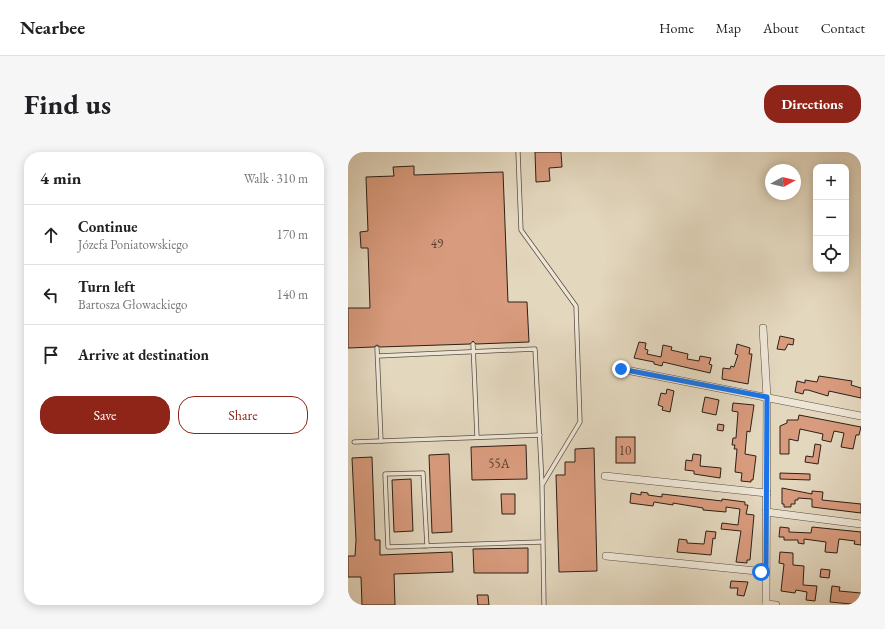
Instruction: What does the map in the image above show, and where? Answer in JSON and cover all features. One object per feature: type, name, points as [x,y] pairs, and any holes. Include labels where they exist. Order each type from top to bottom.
[{"type":"street","points":[[763,328],[767,397],[766,604],[776,605]]},
{"type":"street","points":[[621,369],[861,416]]},
{"type":"street","points":[[605,476],[767,493]]},
{"type":"street","points":[[766,512],[861,524]]},
{"type":"street","points":[[606,556],[766,572]]},
{"type":"lane","points":[[518,152],[521,230],[576,306],[580,422],[542,485]]},
{"type":"lane","points":[[473,344],[477,437]]},
{"type":"lane","points":[[378,348],[381,440]]},
{"type":"lane","points":[[378,356],[535,349],[542,485],[544,605]]},
{"type":"lane","points":[[354,442],[540,435]]},
{"type":"lane","points":[[427,546],[424,473],[385,474],[388,547],[427,546],[542,542]]},
{"type":"building","points":[[535,152],[561,152],[562,167],[549,168],[550,181],[536,182]]},
{"type":"building","points":[[414,166],[414,175],[503,172],[508,302],[527,302],[529,342],[476,344],[473,341],[470,344],[380,347],[377,345],[374,347],[348,348],[348,308],[370,308],[368,248],[361,248],[360,232],[368,231],[366,177],[394,176],[393,167]]},
{"type":"building","points":[[780,336],[794,339],[793,345],[788,344],[785,350],[777,349]]},
{"type":"building","points":[[639,342],[646,343],[645,349],[648,350],[647,354],[661,357],[663,345],[672,347],[671,350],[688,354],[687,359],[699,361],[700,356],[711,358],[709,364],[712,365],[710,373],[663,362],[662,366],[654,364],[654,362],[634,358]]},
{"type":"building","points":[[737,344],[750,348],[749,354],[752,354],[748,384],[722,379],[723,368],[730,369],[731,366],[734,367],[738,355],[735,354]]},
{"type":"building","points":[[819,376],[852,381],[851,385],[861,388],[861,398],[829,391],[828,396],[808,390],[804,390],[803,394],[795,392],[797,381],[805,383],[805,380],[817,382]]},
{"type":"building","points":[[667,389],[674,391],[670,412],[662,410],[663,407],[658,405],[661,393],[666,394]]},
{"type":"building","points":[[705,397],[719,400],[716,415],[702,412]]},
{"type":"building","points":[[733,403],[754,405],[750,432],[747,431],[745,454],[756,456],[753,480],[751,480],[751,482],[741,481],[742,473],[735,472],[737,449],[734,449],[735,445],[732,445],[733,438],[736,438],[738,412],[732,411]]},
{"type":"building","points":[[799,415],[861,427],[859,435],[856,435],[853,449],[841,447],[844,433],[834,431],[831,442],[822,440],[823,434],[800,429],[798,441],[789,439],[789,454],[780,454],[780,426],[787,423],[787,420],[798,420]]},
{"type":"building","points":[[718,424],[724,425],[723,431],[717,430]]},
{"type":"building","points":[[616,437],[635,437],[635,463],[616,463]]},
{"type":"building","points":[[815,444],[821,445],[818,464],[805,462],[806,456],[813,457]]},
{"type":"building","points":[[526,445],[527,479],[472,480],[471,447]]},
{"type":"building","points":[[594,448],[597,571],[559,572],[556,475],[565,475],[565,462],[575,462],[575,449]]},
{"type":"building","points":[[449,454],[452,532],[432,533],[429,455]]},
{"type":"building","points":[[693,454],[701,455],[700,466],[721,468],[720,478],[694,474],[694,471],[685,470],[686,460],[692,461]]},
{"type":"building","points":[[372,457],[375,540],[380,540],[380,555],[452,552],[453,572],[394,574],[395,605],[362,605],[361,577],[348,577],[348,556],[355,556],[356,540],[352,458]]},
{"type":"building","points":[[780,473],[810,474],[810,480],[780,479]]},
{"type":"building","points":[[411,479],[413,531],[394,532],[392,480]]},
{"type":"building","points":[[782,488],[812,494],[812,491],[823,492],[822,500],[861,504],[861,513],[812,507],[812,499],[798,498],[798,500],[795,500],[795,504],[791,504],[791,507],[784,507],[784,504],[782,504]]},
{"type":"building","points":[[641,492],[648,493],[648,495],[662,497],[662,494],[722,501],[722,499],[745,502],[745,505],[748,505],[746,514],[754,515],[750,560],[747,560],[747,563],[736,562],[741,531],[721,529],[722,523],[738,525],[740,509],[726,507],[726,512],[703,510],[703,508],[673,503],[673,505],[654,502],[653,506],[630,503],[631,493],[641,495]]},
{"type":"building","points":[[501,494],[515,494],[515,514],[502,514]]},
{"type":"building","points":[[780,527],[789,528],[789,532],[811,533],[812,527],[861,532],[861,545],[854,544],[855,541],[839,539],[837,553],[825,552],[826,542],[804,539],[804,544],[798,543],[798,540],[784,540],[784,537],[779,537]]},
{"type":"building","points":[[706,531],[716,532],[715,539],[713,538],[711,555],[677,552],[679,539],[687,540],[687,543],[704,544]]},
{"type":"building","points":[[528,548],[528,573],[474,573],[473,549]]},
{"type":"building","points":[[780,552],[793,553],[793,565],[804,566],[803,585],[817,586],[815,601],[806,600],[807,592],[796,590],[795,593],[781,591],[784,564],[779,563]]},
{"type":"building","points":[[821,569],[830,570],[829,578],[820,577]]},
{"type":"building","points":[[731,581],[748,582],[744,596],[737,595],[738,588],[730,588]]},
{"type":"building","points":[[832,586],[840,587],[839,591],[861,593],[861,605],[830,602]]},
{"type":"building","points":[[477,595],[488,595],[489,605],[478,605]]},
{"type":"route","points":[[621,369],[767,397],[766,572],[761,572]]}]
